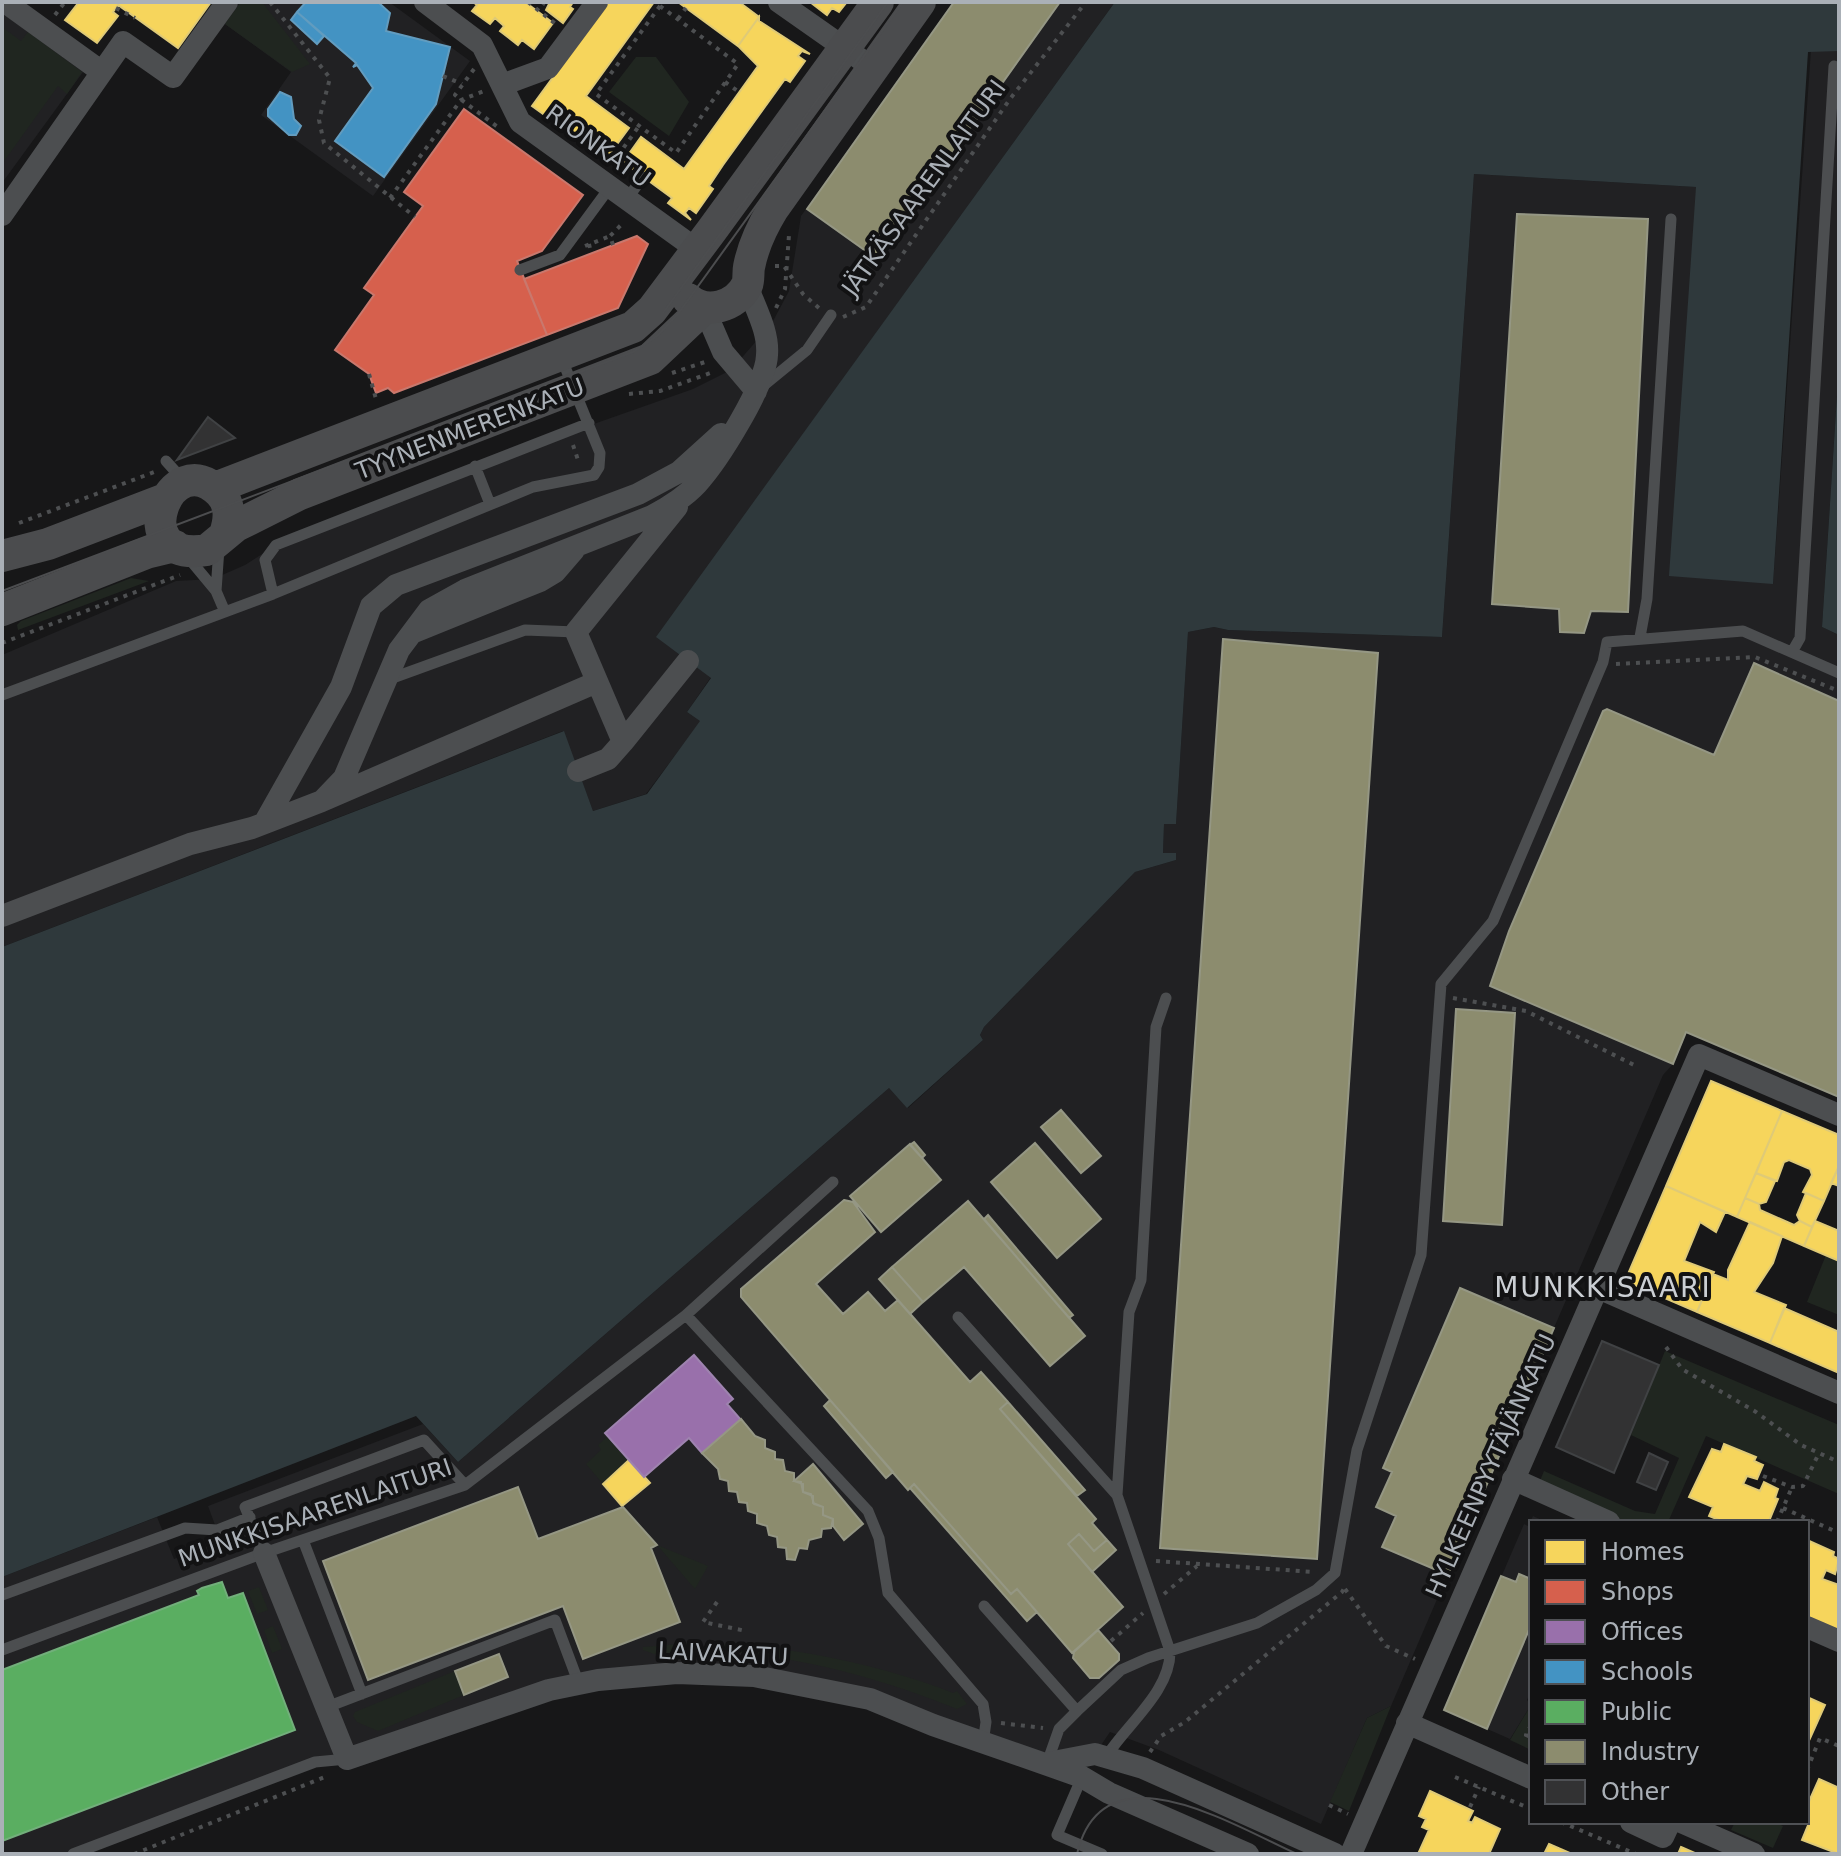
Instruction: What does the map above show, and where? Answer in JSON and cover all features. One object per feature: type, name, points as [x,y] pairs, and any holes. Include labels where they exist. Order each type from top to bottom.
[{"type":"main road","name":"TYYNENMERENKATU","points":[[2,556],[48,544],[181,480],[561,357],[633,327],[652,310],[878,2]]},
{"type":"main road","points":[[747,285],[761,229],[920,2]]},
{"type":"main road","points":[[677,275],[688,299],[704,308]]},
{"type":"main road","name":"TYYNENMERENKATU","points":[[2,610],[146,553],[178,557],[207,550],[222,538],[300,494],[650,359],[704,308],[723,305],[747,285]]},
{"type":"main road","points":[[178,557],[159,522],[181,480],[228,505],[229,520],[222,538]]},
{"type":"street","points":[[5,2],[102,72]]},
{"type":"street","points":[[2,215],[123,42],[173,77],[227,2]]},
{"type":"street","name":"RIONKATU","points":[[425,2],[482,45],[520,122],[621,202],[696,249]]},
{"type":"street","points":[[502,85],[548,68],[597,2]]},
{"type":"street","points":[[779,2],[873,68]]},
{"type":"street","points":[[623,742],[576,632],[698,482],[756,391],[767,367],[767,334],[747,285]]},
{"type":"street","points":[[704,308],[723,352],[756,391]]},
{"type":"street","points":[[265,822],[341,687],[371,606],[396,585],[638,494],[679,472],[743,415]]},
{"type":"street","points":[[322,801],[344,778],[410,634],[429,610],[444,600],[577,547],[675,503],[698,482]]},
{"type":"street","points":[[578,771],[608,759],[688,661]]},
{"type":"street","points":[[2,916],[190,844],[322,801],[597,682]]},
{"type":"street","name":"HYLKEENPYYTÄJÄNKATU","points":[[1351,1854],[1699,1055],[1839,1115]]},
{"type":"street","points":[[1598,1288],[1839,1393]]},
{"type":"street","points":[[1513,1479],[1605,1520]]},
{"type":"street","points":[[264,1553],[347,1759]]},
{"type":"street","points":[[1809,1628],[1839,1641]]},
{"type":"street","name":"LAIVAKATU","points":[[347,1759],[549,1690],[677,1673],[754,1676],[870,1699],[1082,1777],[1109,1793],[1248,1854]]},
{"type":"street","points":[[1407,1723],[1529,1777]]},
{"type":"street","name":"LAIVAKATU","points":[[1047,1763],[1095,1754],[1143,1768],[1335,1854]]},
{"type":"street","points":[[1641,1824],[1666,1829]]},
{"type":"street","points":[[1686,1824],[1754,1854]]},
{"type":"lane","points":[[1792,652],[1800,638],[1834,66]]},
{"type":"lane","points":[[520,270],[560,255],[621,202],[643,177]]},
{"type":"lane","points":[[1640,637],[1647,599],[1671,219]]},
{"type":"lane","points":[[756,391],[807,350],[831,315]]},
{"type":"lane","points":[[2,695],[273,594],[490,504],[545,484],[594,475],[599,467],[600,453],[561,357]]},
{"type":"lane","points":[[273,594],[265,560],[276,545],[589,423]]},
{"type":"lane","points":[[475,466],[490,504]]},
{"type":"lane","points":[[216,591],[222,538]]},
{"type":"lane","points":[[178,557],[216,591],[225,612]]},
{"type":"lane","points":[[387,681],[525,630],[576,632]]},
{"type":"lane","points":[[1047,1763],[1059,1729],[1121,1670],[1257,1623],[1316,1590],[1335,1573],[1357,1450],[1421,1255],[1441,984],[1493,921],[1603,662],[1607,642],[1743,631],[1839,673]]},
{"type":"lane","points":[[1106,1757],[1164,1680],[1170,1665],[1170,1651],[1117,1495],[1129,1312],[1141,1280],[1156,1027],[1166,998]]},
{"type":"lane","name":"MUNKKISAARENLAITURI","points":[[2,1650],[264,1553],[465,1485],[686,1315],[833,1182]]},
{"type":"lane","points":[[686,1315],[868,1511],[879,1538],[888,1593],[983,1704],[986,1722],[983,1743]]},
{"type":"lane","points":[[958,1317],[1117,1495]]},
{"type":"lane","points":[[264,1553],[245,1507],[424,1440],[465,1485]]},
{"type":"lane","points":[[2,1595],[185,1528],[217,1530],[250,1517]]},
{"type":"lane","points":[[303,1540],[362,1694]]},
{"type":"lane","points":[[984,1606],[1077,1711]]},
{"type":"lane","points":[[327,1707],[555,1620],[579,1684]]},
{"type":"lane","points":[[73,1854],[315,1762],[347,1759]]},
{"type":"lane","points":[[1082,1777],[1057,1835],[1102,1854]]},
{"type":"path","points":[[270,2],[330,78],[319,120],[324,143],[415,217]]},
{"type":"path","points":[[528,2],[558,23],[549,35]]},
{"type":"path","points":[[542,2],[549,7]]},
{"type":"path","name":"JÄTKÄSAARENLAITURI","points":[[784,266],[803,294],[831,315],[852,316],[866,307],[1010,99],[1086,2]]},
{"type":"path","points":[[661,4],[738,64],[676,153],[596,94],[661,4]]},
{"type":"path","points":[[116,8],[135,18]]},
{"type":"path","points":[[678,20],[686,8]]},
{"type":"path","points":[[648,10],[654,14]]},
{"type":"path","points":[[636,27],[641,31]]},
{"type":"path","points":[[478,63],[455,95],[510,136]]},
{"type":"path","points":[[443,76],[462,84]]},
{"type":"path","points":[[597,81],[602,85]]},
{"type":"path","points":[[725,82],[739,92]]},
{"type":"path","points":[[390,198],[461,100],[502,85]]},
{"type":"path","points":[[595,103],[599,96]]},
{"type":"path","points":[[616,159],[639,126]]},
{"type":"path","points":[[660,151],[665,145]]},
{"type":"path","points":[[613,245],[610,236],[621,202]]},
{"type":"path","points":[[771,317],[785,289],[784,266],[793,222]]},
{"type":"path","points":[[589,244],[591,253]]},
{"type":"path","points":[[775,266],[784,266]]},
{"type":"path","points":[[625,393],[660,391],[722,368]]},
{"type":"path","points":[[369,374],[379,405]]},
{"type":"path","points":[[17,524],[148,473],[181,480]]},
{"type":"path","points":[[2,643],[178,557]]},
{"type":"path","points":[[1451,998],[1526,1011],[1636,1066]]},
{"type":"path","points":[[1666,1347],[1682,1369],[1819,1453],[1839,1462]]},
{"type":"path","points":[[1763,1476],[1792,1487],[1803,1486],[1819,1453]]},
{"type":"path","points":[[1778,1520],[1792,1487]]},
{"type":"path","points":[[1783,1508],[1839,1533]]},
{"type":"path","points":[[1150,1753],[1161,1736],[1185,1722],[1344,1588],[1348,1578],[1335,1573],[1159,1562],[1151,1556]]},
{"type":"path","points":[[1344,1588],[1351,1592],[1386,1646],[1413,1658]]},
{"type":"path","points":[[717,1602],[703,1622],[746,1631]]},
{"type":"path","points":[[1809,1765],[1820,1738],[1839,1746]]},
{"type":"path","points":[[134,1854],[320,1782],[347,1759]]},
{"type":"path","points":[[1455,1777],[1529,1808]]},
{"type":"path","points":[[1470,1807],[1479,1787]]},
{"type":"path","points":[[1329,1805],[1350,1815]]},
{"type":"path","points":[[1566,1824],[1636,1854]]},
{"type":"shaded area","points":[[240,2],[389,2],[470,61],[373,196],[261,115],[291,72],[225,24]]},
{"type":"shaded area","points":[[241,2],[262,2],[310,64],[292,72],[225,24]]},
{"type":"shaded area","points":[[953,2],[1115,2],[657,637],[711,677],[687,712],[701,721],[646,794],[593,811],[563,731],[2,947],[2,655],[176,581],[213,579],[245,565],[276,545],[475,466],[693,389],[731,370],[772,323],[789,291],[801,216]]},
{"type":"shaded area","points":[[1115,2],[1839,2],[1839,51],[1808,52],[1773,584],[1669,576],[1696,187],[1474,174],[1442,637],[1214,627],[1188,632],[1176,824],[1164,824],[1163,853],[1176,853],[1176,860],[1135,872],[984,1027],[980,1035],[983,1040],[907,1108],[889,1088],[458,1462],[416,1416],[2,1577],[2,947],[564,731],[593,811],[647,794],[700,721],[687,712],[711,678],[656,637]]},
{"type":"shaded area","points":[[2,13],[83,72],[2,183]]},
{"type":"shaded area","points":[[2,27],[21,41],[28,32],[82,72],[67,94],[58,86],[2,164]]},
{"type":"shaded area","points":[[1811,50],[1839,51],[1839,365],[1822,627],[1839,635],[1839,1097],[1686,1032],[1673,1064],[1663,1075],[1391,1706],[1367,1718],[1321,1824],[1159,1750],[1110,1732],[1095,1754],[1047,1763],[814,1686],[598,1680],[314,1762],[73,1854],[2,1854],[2,1577],[157,1517],[174,1559],[221,1541],[208,1506],[423,1424],[458,1462],[889,1088],[908,1108],[983,1040],[980,1035],[984,1027],[1135,872],[1176,860],[1163,853],[1164,823],[1176,824],[1188,632],[1214,627],[1442,637],[1474,174],[1696,187],[1773,584]]},
{"type":"shaded area","points":[[636,57],[656,57],[689,102],[669,136],[609,92]]},
{"type":"shaded area","points":[[1839,365],[1839,635],[1822,627]]},
{"type":"shaded area","points":[[131,578],[149,581],[18,630],[17,625],[21,621]]},
{"type":"shaded area","points":[[1826,1255],[1839,1261],[1839,1315],[1807,1302]]},
{"type":"shaded area","points":[[1665,1351],[1839,1425],[1839,1494],[1706,1436],[1669,1520],[1621,1520],[1539,1483],[1544,1471],[1635,1511],[1655,1514],[1679,1458],[1631,1435]]},
{"type":"shaded area","points":[[608,1436],[629,1460],[603,1484],[586,1464],[601,1450],[598,1445]]},
{"type":"shaded area","points":[[1524,1524],[1528,1526],[1529,1708],[1510,1739],[1444,1710]]},
{"type":"shaded area","points":[[657,1545],[708,1566],[695,1589]]},
{"type":"shaded area","points":[[259,1587],[268,1610],[257,1614],[248,1591]]},
{"type":"shaded area","points":[[273,1626],[282,1649],[272,1653],[264,1630]]},
{"type":"shaded area","points":[[693,1643],[695,1651],[654,1654],[643,1650],[643,1647]]},
{"type":"shaded area","points":[[711,1644],[770,1648],[834,1658],[897,1674],[953,1693],[957,1691],[967,1704],[957,1709],[837,1670],[775,1657],[712,1651]]},
{"type":"shaded area","points":[[455,1671],[464,1695],[378,1731],[357,1722],[353,1716],[355,1712]]},
{"type":"shaded area","points":[[1391,1706],[1349,1811],[1330,1802],[1367,1718]]},
{"type":"shaded area","points":[[1529,1708],[1529,1749],[1510,1740]]},
{"type":"shaded area","points":[[1734,1824],[1783,1826],[1773,1848],[1731,1830]]},
{"type":"building: Homes","points":[[79,2],[211,2],[178,48],[118,5],[113,12],[118,16],[97,43],[65,20]]},
{"type":"building: Homes","points":[[473,2],[525,2],[553,23],[534,49],[522,40],[518,45],[500,31],[504,26],[495,18],[490,24],[472,11],[477,5]]},
{"type":"building: Homes","points":[[550,2],[573,2],[570,7],[573,9],[563,23],[546,10]]},
{"type":"building: Homes","points":[[608,2],[654,2],[586,96],[629,128],[606,159],[532,106]]},
{"type":"building: Homes","points":[[678,2],[739,2],[759,17],[738,46]]},
{"type":"building: Homes","points":[[810,2],[846,3],[839,12],[832,8],[827,15]]},
{"type":"building: Homes","points":[[759,17],[759,21],[810,54],[802,51],[798,56],[805,61],[790,82],[785,79],[723,165],[709,186],[713,189],[696,213],[689,208],[685,213],[691,220],[668,203],[672,198],[623,162],[641,137],[684,169],[758,66],[738,46]]},
{"type":"building: Homes","points":[[1711,1081],[1782,1111],[1737,1217],[1666,1186]]},
{"type":"building: Homes","points":[[1782,1111],[1839,1135],[1839,1166],[1824,1201],[1803,1192],[1812,1175],[1810,1169],[1789,1160],[1784,1162],[1777,1181],[1756,1173]]},
{"type":"building: Homes","points":[[1839,1166],[1839,1186],[1831,1183]]},
{"type":"building: Homes","points":[[1756,1173],[1775,1181],[1766,1202],[1759,1204],[1745,1198]]},
{"type":"building: Homes","points":[[1666,1186],[1725,1212],[1716,1232],[1700,1222],[1684,1261],[1714,1272],[1697,1312],[1625,1281]]},
{"type":"building: Homes","points":[[1806,1193],[1824,1201],[1812,1227],[1800,1221],[1797,1215]]},
{"type":"building: Homes","points":[[1745,1198],[1759,1204],[1760,1210],[1794,1225],[1800,1221],[1812,1227],[1804,1246],[1737,1217]]},
{"type":"building: Homes","points":[[1815,1221],[1839,1231],[1839,1261],[1804,1246]]},
{"type":"building: Homes","points":[[1750,1222],[1782,1236],[1773,1263],[1754,1292],[1786,1305],[1770,1343],[1697,1312],[1713,1274],[1728,1280],[1728,1270]]},
{"type":"building: Homes","points":[[1784,1308],[1839,1332],[1839,1373],[1770,1343]]},
{"type":"building: Homes","points":[[1724,1444],[1756,1457],[1754,1461],[1763,1465],[1757,1479],[1747,1476],[1743,1484],[1760,1491],[1764,1482],[1778,1489],[1775,1498],[1778,1499],[1769,1520],[1719,1520],[1709,1516],[1713,1507],[1689,1497],[1712,1449],[1721,1452]]},
{"type":"building: Homes","points":[[629,1460],[650,1483],[622,1506],[603,1484]]},
{"type":"building: Homes","points":[[1809,1541],[1834,1552],[1833,1556],[1839,1559],[1835,1574],[1826,1570],[1822,1579],[1839,1585],[1839,1633],[1809,1620]]},
{"type":"building: Homes","points":[[1809,1698],[1825,1705],[1809,1741]]},
{"type":"building: Homes","points":[[1819,1779],[1839,1788],[1839,1854],[1802,1840],[1809,1824],[1809,1802]]},
{"type":"building: Homes","points":[[1430,1791],[1473,1811],[1468,1821],[1472,1823],[1475,1817],[1500,1829],[1489,1854],[1418,1854],[1429,1830],[1422,1827],[1426,1819],[1419,1816]]},
{"type":"building: Homes","points":[[1549,1844],[1572,1854],[1544,1854]]},
{"type":"building: Homes","points":[[1681,1847],[1697,1854],[1678,1854]]},
{"type":"building: Shops","points":[[464,109],[583,195],[542,251],[517,261],[547,335],[394,393],[388,388],[376,393],[369,374],[335,350],[374,295],[364,288],[423,206],[404,192]]},
{"type":"building: Shops","points":[[637,236],[648,244],[618,308],[547,335],[524,279]]},
{"type":"building: Offices","points":[[694,1355],[733,1399],[727,1404],[741,1420],[702,1453],[689,1438],[644,1477],[605,1433]]},
{"type":"building: Schools","points":[[306,2],[378,2],[390,13],[386,31],[450,47],[436,104],[384,177],[335,141],[373,88],[357,65],[353,67],[356,63],[297,12]]},
{"type":"building: Schools","points":[[297,12],[324,36],[317,44],[291,20]]},
{"type":"building: Schools","points":[[280,92],[291,97],[294,119],[301,126],[296,135],[289,135],[268,116],[268,109]]},
{"type":"building: Public","points":[[222,1582],[228,1598],[243,1593],[295,1730],[2,1841],[2,1670],[199,1595],[197,1591],[202,1588]]},
{"type":"building: Industry","points":[[954,2],[1060,2],[877,259],[807,209]]},
{"type":"building: Industry","points":[[1517,214],[1648,219],[1628,612],[1591,611],[1584,633],[1560,632],[1559,609],[1492,604]]},
{"type":"building: Industry","points":[[1223,639],[1378,653],[1317,1559],[1160,1548]]},
{"type":"building: Industry","points":[[1754,663],[1839,701],[1839,1097],[1686,1032],[1673,1064],[1490,986],[1509,931],[1603,711],[1607,709],[1714,755]]},
{"type":"building: Industry","points":[[1456,1009],[1515,1013],[1502,1225],[1443,1221]]},
{"type":"building: Industry","points":[[1061,1110],[1101,1156],[1081,1173],[1041,1127]]},
{"type":"building: Industry","points":[[914,1142],[925,1155],[922,1158],[910,1145]]},
{"type":"building: Industry","points":[[1035,1143],[1101,1219],[1057,1258],[991,1182]]},
{"type":"building: Industry","points":[[910,1144],[941,1180],[881,1232],[850,1196]]},
{"type":"building: Industry","points":[[844,1200],[853,1202],[875,1232],[816,1284],[843,1314],[868,1292],[885,1311],[898,1300],[970,1382],[981,1372],[1008,1402],[1000,1409],[1096,1519],[1092,1523],[1107,1540],[1094,1551],[1079,1534],[1068,1544],[1123,1607],[1072,1653],[1017,1589],[1011,1594],[914,1484],[908,1490],[741,1297],[741,1289]]},
{"type":"building: Industry","points":[[968,1201],[1085,1336],[1050,1366],[964,1267],[923,1302],[892,1267]]},
{"type":"building: Industry","points":[[988,1215],[1073,1315],[1069,1318],[984,1219]]},
{"type":"building: Industry","points":[[892,1267],[923,1302],[910,1314],[879,1279]]},
{"type":"building: Industry","points":[[1460,1288],[1554,1328],[1448,1575],[1382,1547],[1396,1516],[1376,1507],[1392,1472],[1383,1468]]},
{"type":"building: Industry","points":[[830,1400],[893,1472],[886,1478],[824,1406]]},
{"type":"building: Industry","points":[[1008,1402],[1085,1490],[1077,1496],[1000,1409]]},
{"type":"building: Industry","points":[[741,1419],[755,1436],[765,1440],[765,1448],[775,1452],[775,1459],[783,1460],[785,1471],[794,1473],[794,1481],[803,1484],[803,1492],[813,1496],[813,1503],[823,1507],[823,1515],[833,1519],[831,1528],[822,1529],[821,1537],[809,1540],[807,1549],[799,1548],[795,1560],[787,1559],[786,1548],[778,1547],[777,1537],[769,1535],[767,1526],[757,1523],[757,1514],[748,1511],[747,1503],[739,1502],[737,1492],[729,1491],[728,1481],[720,1479],[718,1469],[702,1453]]},
{"type":"building: Industry","points":[[813,1464],[863,1524],[844,1540],[833,1526],[833,1519],[823,1515],[823,1507],[814,1504],[811,1494],[803,1492],[801,1482],[794,1481]]},
{"type":"building: Industry","points":[[914,1484],[1011,1594],[1017,1589],[1037,1612],[1027,1621],[910,1488]]},
{"type":"building: Industry","points":[[518,1487],[538,1539],[623,1507],[657,1545],[651,1548],[680,1622],[583,1659],[563,1606],[368,1680],[323,1561]]},
{"type":"building: Industry","points":[[1079,1534],[1094,1551],[1107,1540],[1116,1550],[1092,1572],[1068,1544]]},
{"type":"building: Industry","points":[[1519,1574],[1529,1578],[1529,1630],[1487,1729],[1444,1710],[1501,1576],[1516,1582]]},
{"type":"building: Industry","points":[[1098,1630],[1119,1654],[1119,1660],[1099,1678],[1090,1678],[1073,1658],[1074,1652]]},
{"type":"building: Industry","points":[[499,1654],[508,1677],[464,1695],[455,1671]]},
{"type":"building: Other","points":[[208,417],[235,438],[177,460]]},
{"type":"building: Other","points":[[1602,1341],[1659,1365],[1614,1473],[1556,1447]]},
{"type":"building: Other","points":[[1649,1453],[1668,1462],[1656,1490],[1637,1482]]},
{"type":"tram line","points":[[663,313],[888,2]]},
{"type":"tram line","points":[[2,591],[633,352],[657,336],[678,314],[903,2]]},
{"type":"tram line","points":[[1077,1854],[1091,1821],[1114,1803],[1142,1798],[1174,1802],[1207,1813],[1297,1854]]},
{"type":"district","name":"MUNKKISAARI","points":[[1603,1287]]}]
